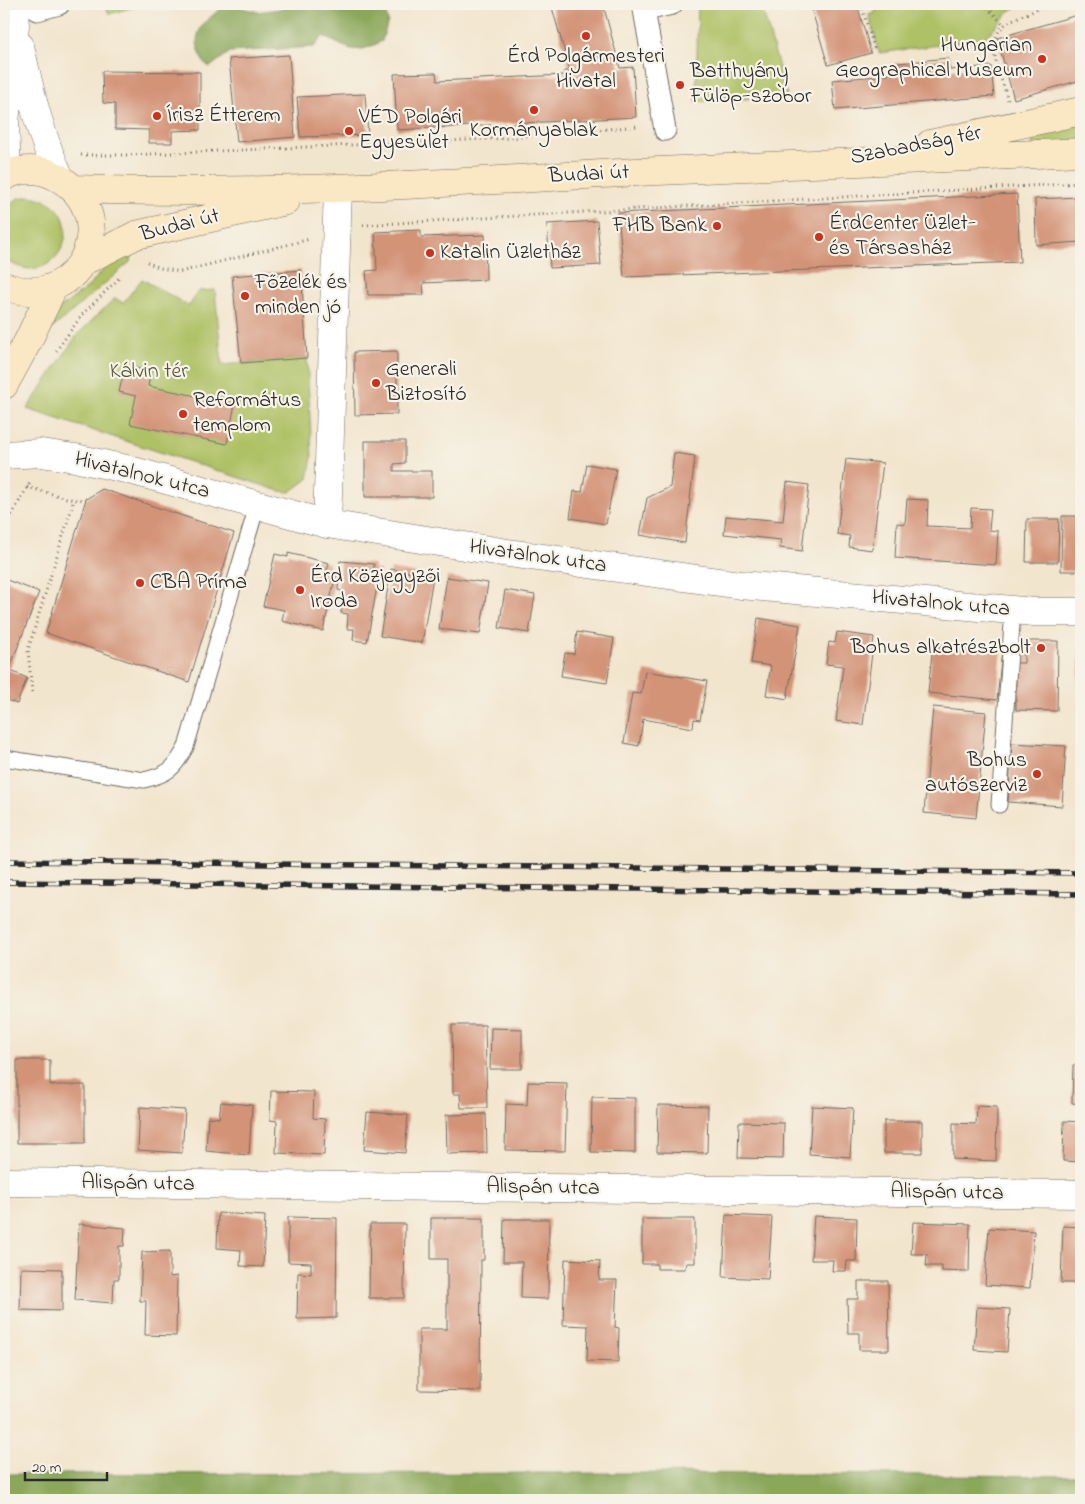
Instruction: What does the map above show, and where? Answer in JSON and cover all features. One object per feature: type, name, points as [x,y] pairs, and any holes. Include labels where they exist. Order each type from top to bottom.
[{"type":"main road","name":"Szabadság tér","points":[[840,161],[1024,125],[1081,111]]},
{"type":"main road","name":"Szabadság tér","points":[[840,161],[1081,152]]},
{"type":"main road","name":"Budai út","points":[[67,184],[132,191],[338,189],[840,161]]},
{"type":"main road","points":[[4,286],[18,292],[36,292],[53,288],[71,277],[84,261],[91,242],[91,223],[86,205],[67,184],[43,171],[25,169],[5,176]]},
{"type":"main road","name":"Budai út","points":[[84,261],[136,235],[338,189]]},
{"type":"main road","points":[[4,385],[28,341],[53,288]]},
{"type":"street","points":[[22,13],[59,4]]},
{"type":"street","points":[[665,130],[644,7],[672,4]]},
{"type":"street","points":[[5,176],[5,122],[22,13]]},
{"type":"street","points":[[22,13],[37,120],[46,149],[67,184]]},
{"type":"street","points":[[327,524],[338,189]]},
{"type":"street","name":"Hivatalnok utca","points":[[4,455],[41,453],[126,469],[327,524],[508,553],[741,585],[1013,610],[1081,612]]},
{"type":"street","name":"Alispán utca","points":[[4,1182],[1081,1194]]},
{"type":"lane","points":[[4,758],[144,780],[162,776],[176,766],[186,747],[256,506]]},
{"type":"lane","points":[[999,805],[1013,610]]},
{"type":"path","points":[[861,4],[875,51]]},
{"type":"path","points":[[984,4],[1004,25]]},
{"type":"path","points":[[1009,104],[993,45],[997,31],[1004,25],[1047,4]]},
{"type":"path","points":[[75,155],[128,155],[511,138],[642,126]]},
{"type":"path","points":[[141,258],[160,268],[180,272],[303,242],[337,226],[1081,183]]},
{"type":"path","points":[[53,355],[82,315],[126,271]]},
{"type":"path","points":[[4,528],[40,464],[41,453]]},
{"type":"path","points":[[27,487],[74,500],[86,499]]},
{"type":"path","points":[[32,692],[28,650],[74,500]]},
{"type":"green space","points":[[105,4],[146,4],[109,14]]},
{"type":"green space","points":[[227,4],[258,12],[314,4],[379,4],[384,6],[388,21],[382,41],[373,46],[352,49],[323,36],[314,47],[230,52],[210,67],[201,56],[197,43],[198,36],[204,24]]},
{"type":"green space","points":[[698,4],[761,4],[787,96],[696,102]]},
{"type":"green space","points":[[1023,4],[1011,10],[984,39],[879,53],[869,15],[876,12],[875,5]]},
{"type":"green space","points":[[1081,124],[1081,144],[1032,145],[1033,135]]},
{"type":"green space","points":[[30,196],[51,204],[62,216],[66,232],[62,247],[53,260],[40,268],[23,268],[4,258],[4,208],[19,198]]},
{"type":"green space","points":[[133,248],[131,261],[47,333],[50,316],[89,286],[115,256]]},
{"type":"green space","name":"Kálvin tér","points":[[142,279],[189,306],[199,291],[215,290],[222,365],[307,358],[312,457],[308,479],[290,492],[280,491],[27,409],[77,335],[115,298],[123,303]]},
{"type":"green space","points":[[628,1473],[1081,1476],[1081,1500],[4,1500],[4,1474]]},
{"type":"building","name":"Érd Polgármesteri Hivatal","points":[[551,4],[603,4],[620,68],[633,67],[636,117],[397,130],[394,74],[436,73],[437,81],[564,75],[564,71],[570,71]]},
{"type":"building","points":[[810,4],[857,4],[871,53],[828,65]]},
{"type":"building","name":"Hungarian Geographical Museum","points":[[1081,14],[1081,80],[1014,99],[997,38]]},
{"type":"building","points":[[289,55],[295,137],[237,142],[229,59]]},
{"type":"building","points":[[948,58],[950,70],[991,66],[994,96],[835,110],[832,80],[889,75],[889,64]]},
{"type":"building","name":"Írisz Étterem","points":[[102,71],[200,72],[200,130],[172,131],[172,143],[149,143],[149,130],[115,129],[115,104],[103,103]]},
{"type":"building","points":[[365,94],[368,135],[300,137],[297,97]]},
{"type":"building","name":"ÉrdCenter Üzlet- és Társasház","points":[[1017,194],[1020,262],[624,277],[618,213]]},
{"type":"building","points":[[1081,197],[1081,242],[1036,245],[1035,199]]},
{"type":"building","points":[[597,221],[601,265],[550,268],[547,224]]},
{"type":"building","name":"Katalin Üzletház","points":[[421,230],[421,237],[485,235],[486,280],[423,283],[424,295],[368,295],[366,271],[377,270],[375,232]]},
{"type":"building","points":[[301,270],[307,358],[241,363],[232,276]]},
{"type":"building","name":"Generali Biztosító","points":[[397,351],[397,414],[355,415],[354,352]]},
{"type":"building","name":"Református templom","points":[[125,366],[151,371],[148,386],[235,404],[227,444],[130,424],[136,396],[119,392]]},
{"type":"building","points":[[365,441],[405,441],[405,463],[394,464],[394,471],[432,471],[432,497],[365,497]]},
{"type":"building","points":[[674,453],[695,456],[685,543],[640,535],[647,498],[670,487]]},
{"type":"building","points":[[846,459],[883,463],[872,550],[849,547],[850,536],[837,534]]},
{"type":"building","points":[[587,464],[616,469],[606,524],[570,518],[574,491],[582,492]]},
{"type":"building","points":[[787,482],[809,485],[802,551],[780,548],[781,540],[724,534],[726,516],[783,521]]},
{"type":"building","name":"CBA Príma","points":[[102,489],[234,533],[189,682],[46,633],[86,499]]},
{"type":"building","points":[[907,499],[928,500],[927,526],[970,528],[971,508],[991,509],[989,530],[998,531],[996,565],[895,558],[897,523],[905,524]]},
{"type":"building","points":[[1062,516],[1081,516],[1081,571],[1061,571]]},
{"type":"building","points":[[1027,519],[1059,519],[1058,562],[1026,562]]},
{"type":"building","name":"Érd Közjegyzői Iroda","points":[[288,553],[329,563],[327,571],[336,574],[323,631],[282,621],[284,610],[263,606],[275,554],[288,557]]},
{"type":"building","points":[[340,561],[374,564],[374,569],[380,570],[367,642],[353,640],[354,629],[347,629],[348,614],[341,613],[342,591],[338,590]]},
{"type":"building","points":[[391,569],[433,577],[422,643],[380,636]]},
{"type":"building","points":[[447,577],[488,583],[480,634],[439,629]]},
{"type":"building","points":[[4,579],[39,592],[9,670],[27,678],[17,704],[4,699]]},
{"type":"building","points":[[505,590],[535,595],[529,633],[499,628]]},
{"type":"building","points":[[758,618],[800,625],[787,699],[766,695],[771,666],[751,663]]},
{"type":"building","points":[[577,632],[614,638],[607,683],[561,676],[565,653],[574,654]]},
{"type":"building","points":[[837,632],[874,637],[863,725],[836,721],[843,666],[826,664],[829,642],[835,643]]},
{"type":"building","points":[[1024,641],[1058,641],[1057,711],[1016,710],[1016,663],[1024,663]]},
{"type":"building","points":[[933,643],[1002,650],[997,700],[928,693]]},
{"type":"building","points":[[1079,648],[1081,648],[1081,705],[1078,705]]},
{"type":"building","points":[[645,671],[707,681],[700,720],[694,719],[693,728],[643,719],[639,746],[624,743],[632,693],[641,694]]},
{"type":"building","points":[[933,707],[986,712],[976,818],[924,813]]},
{"type":"building","name":"Bohus autószerviz","points":[[1012,743],[1066,746],[1062,806],[1008,802]]},
{"type":"building","points":[[452,1025],[485,1025],[487,1108],[461,1108],[460,1094],[453,1094]]},
{"type":"building","points":[[491,1028],[522,1029],[522,1069],[490,1069]]},
{"type":"building","points":[[17,1060],[50,1060],[50,1085],[85,1085],[85,1143],[17,1143]]},
{"type":"building","points":[[1073,1065],[1081,1065],[1081,1104],[1072,1103]]},
{"type":"building","points":[[528,1082],[567,1083],[565,1151],[505,1150],[506,1104],[527,1105]]},
{"type":"building","points":[[271,1091],[314,1092],[313,1118],[325,1119],[324,1155],[276,1153],[277,1121],[270,1120]]},
{"type":"building","points":[[592,1097],[635,1098],[635,1153],[591,1152]]},
{"type":"building","points":[[221,1102],[252,1105],[249,1155],[206,1151],[208,1117],[219,1118]]},
{"type":"building","points":[[658,1105],[708,1106],[707,1153],[657,1152]]},
{"type":"building","points":[[812,1106],[853,1108],[850,1157],[809,1154]]},
{"type":"building","points":[[977,1106],[997,1107],[996,1161],[953,1159],[953,1123],[976,1124]]},
{"type":"building","points":[[140,1107],[185,1110],[182,1153],[138,1150]]},
{"type":"building","points":[[367,1112],[408,1115],[405,1153],[364,1150]]},
{"type":"building","points":[[486,1114],[487,1153],[447,1154],[446,1115]]},
{"type":"building","points":[[884,1121],[922,1121],[922,1153],[884,1153]]},
{"type":"building","points":[[1064,1121],[1081,1122],[1081,1162],[1063,1161]]},
{"type":"building","points":[[739,1122],[784,1123],[783,1159],[738,1158]]},
{"type":"building","points":[[218,1213],[265,1216],[263,1267],[240,1266],[241,1250],[217,1248]]},
{"type":"building","points":[[726,1215],[772,1217],[768,1279],[723,1277]]},
{"type":"building","points":[[814,1216],[857,1218],[856,1261],[847,1261],[846,1271],[832,1271],[833,1260],[811,1260]]},
{"type":"building","points":[[288,1217],[337,1218],[336,1318],[297,1319],[298,1273],[311,1274],[311,1263],[288,1262]]},
{"type":"building","points":[[431,1218],[484,1218],[484,1260],[481,1260],[480,1391],[419,1390],[419,1329],[447,1329],[447,1259],[431,1259]]},
{"type":"building","points":[[504,1219],[549,1219],[548,1299],[521,1298],[522,1262],[503,1262]]},
{"type":"building","points":[[642,1219],[695,1219],[695,1263],[686,1263],[685,1269],[657,1269],[657,1264],[642,1264]]},
{"type":"building","points":[[913,1222],[970,1224],[969,1272],[942,1271],[942,1266],[926,1266],[927,1254],[911,1254]]},
{"type":"building","points":[[79,1224],[125,1228],[124,1246],[119,1246],[119,1279],[114,1279],[113,1303],[75,1300]]},
{"type":"building","points":[[370,1224],[405,1224],[404,1298],[369,1298]]},
{"type":"building","points":[[1063,1226],[1081,1227],[1081,1283],[1061,1283]]},
{"type":"building","points":[[989,1228],[1034,1231],[1030,1288],[985,1285]]},
{"type":"building","points":[[170,1251],[170,1277],[177,1276],[176,1336],[145,1335],[146,1301],[140,1301],[142,1252]]},
{"type":"building","points":[[565,1259],[600,1261],[599,1280],[617,1280],[615,1327],[619,1328],[618,1362],[587,1361],[588,1326],[563,1325]]},
{"type":"building","points":[[21,1268],[62,1269],[62,1311],[20,1310]]},
{"type":"building","points":[[858,1281],[888,1281],[889,1350],[859,1350],[859,1333],[848,1333],[847,1299],[858,1299]]},
{"type":"building","points":[[977,1307],[1010,1309],[1007,1352],[974,1350]]},
{"type":"railway","points":[[4,861],[1081,873]]},
{"type":"railway","points":[[4,882],[1081,894]]},
{"type":"place","name":"Érd Polgármesteri Hivatal","points":[[586,36]]},
{"type":"place","name":"Hungarian Geographical Museum","points":[[1042,59]]},
{"type":"place","name":"Batthyány Fülöp-szobor","points":[[680,85]]},
{"type":"place","name":"Kormányablak","points":[[534,110]]},
{"type":"place","name":"Írisz Étterem","points":[[157,116]]},
{"type":"place","name":"VÉD Polgári Egyesület","points":[[349,131]]},
{"type":"place","name":"FHB Bank","points":[[717,226]]},
{"type":"place","name":"ÉrdCenter Üzlet- és Társasház","points":[[819,237]]},
{"type":"place","name":"Katalin Üzletház","points":[[430,253]]},
{"type":"place","name":"Főzelék és minden jó","points":[[245,296]]},
{"type":"place","name":"Generali Biztosító","points":[[376,383]]},
{"type":"place","name":"Református templom","points":[[183,414]]},
{"type":"place","name":"CBA Príma","points":[[140,583]]},
{"type":"place","name":"Érd Közjegyzői Iroda","points":[[300,590]]},
{"type":"place","name":"Bohus alkatrészbolt","points":[[1041,648]]},
{"type":"place","name":"Bohus autószerviz","points":[[1037,774]]}]
